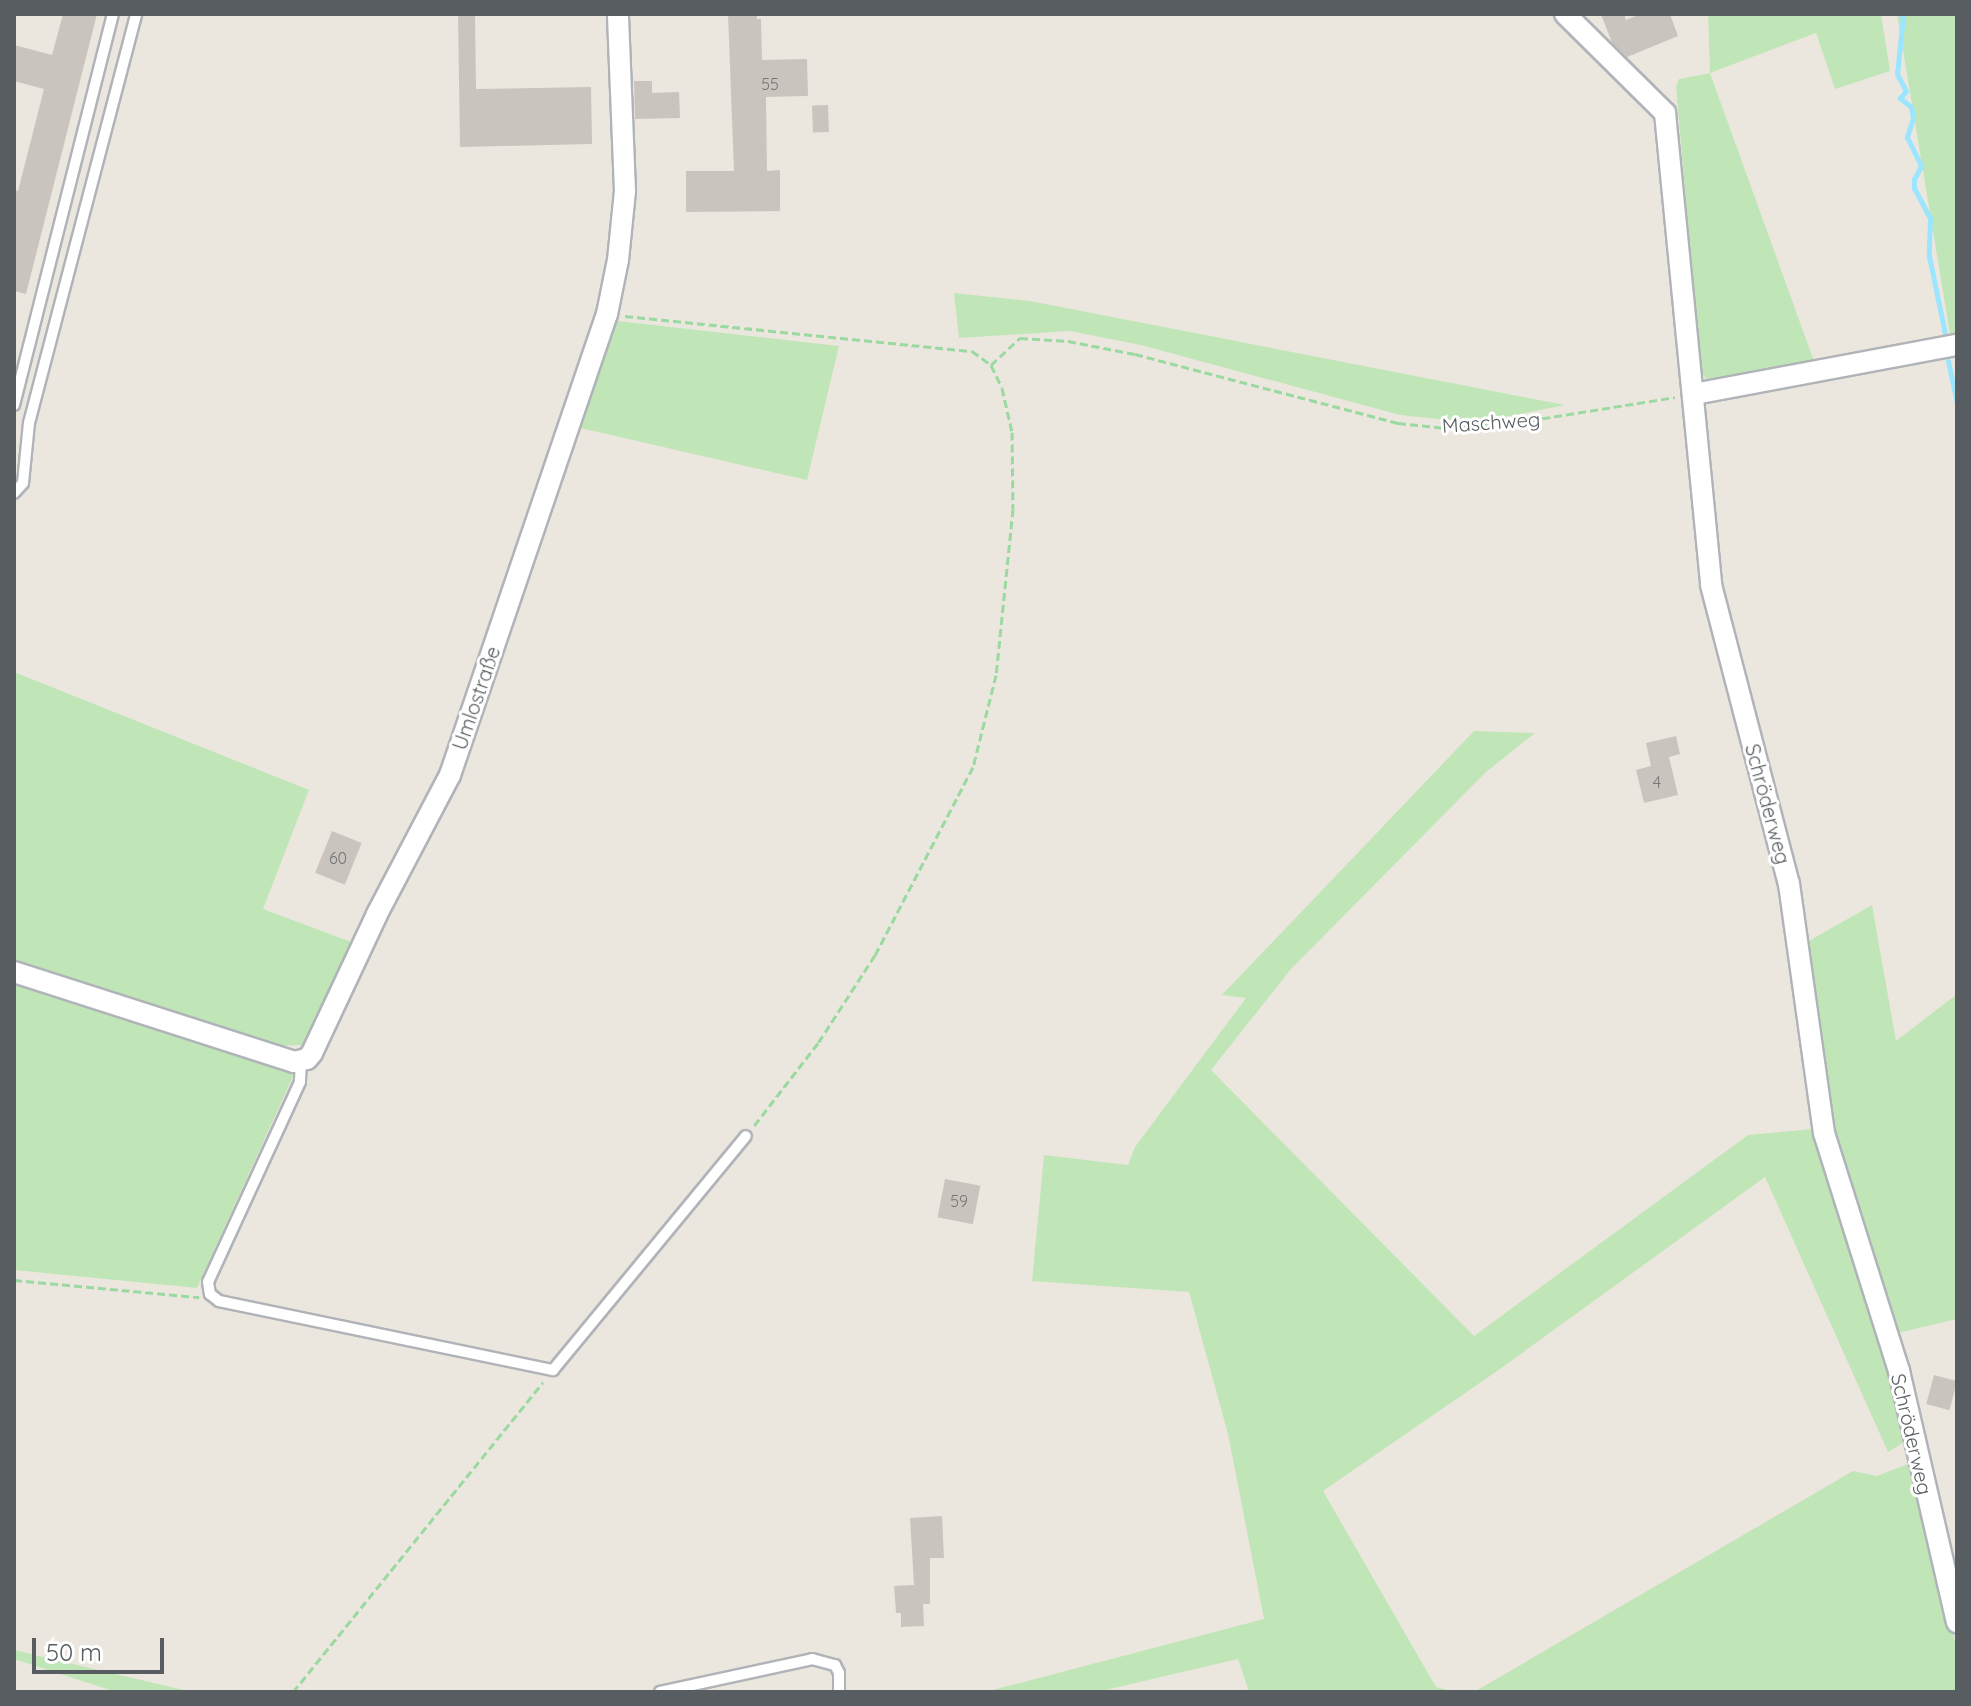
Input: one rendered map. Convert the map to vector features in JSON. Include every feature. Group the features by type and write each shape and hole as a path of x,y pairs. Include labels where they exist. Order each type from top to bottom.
{"street":[{"name":"Umlostraße","path":"301,1061 312,1053 377,914 450,775 607,314 618,260 625,191 618,14"},
{"name":"Schröderweg","path":"1565,14 1665,113 1711,585 1789,884 1824,1133 1899,1371 1957,1622"},
{"path":"1694,394 1957,345"},
{"path":"14,972 288,1060 301,1061"}],"lane":[{"path":"14,405 113,14"},
{"path":"14,493 23,483 29,423 136,14"},
{"path":"301,1061 300,1082 208,1282 210,1294 219,1301 553,1370 746,1136"},
{"path":"660,1692 812,1659 835,1665 839,1673 839,1692"}],"path":[{"path":"607,314 972,351 991,365 1002,388 1012,432 1013,509 996,675 973,767 852,994 746,1136"},
{"name":"Maschweg","path":"991,365 1020,338 1068,341 1135,354 1398,423 1446,428 1507,424 1694,394"},
{"path":"14,1280 192,1297 210,1294"},
{"path":"293,1692 553,1370"}],"green space":[{"path":"1708,14 1881,14 1890,71 1835,89 1816,33 1710,73"},
{"path":"1897,14 1957,14 1957,338 1951,340"},
{"path":"1710,73 1815,364 1710,382 1701,373 1676,87 1679,79"},
{"path":"954,293 1030,301 1565,405 1505,417 1447,420 1400,415 1141,345 1070,331 959,338"},
{"path":"617,321 839,346 807,480 576,427 608,327"},
{"path":"14,672 309,790 263,909 354,943 303,1045 274,1046 14,962"},
{"path":"1474,731 1535,733 1486,772 1291,969 1211,1070 1474,1336 1748,1135 1811,1129 1890,1380 1903,1443 1888,1452 1765,1177 1500,1369 1323,1491 1436,1687 1454,1692 1249,1692 1238,1659 1097,1692 985,1692 1264,1619 1228,1434 1189,1292 1032,1281 1044,1155 1128,1165 1135,1147 1246,998 1222,995"},
{"path":"1872,905 1896,1041 1957,994 1957,1319 1893,1334 1835,1135 1809,941"},
{"path":"14,980 290,1068 294,1074 197,1288 14,1270"},
{"path":"1908,1464 1957,1649 1957,1692 1474,1692 1853,1471 1877,1476"},
{"path":"14,1650 192,1692 116,1692 14,1659"}],"building":[{"path":"63,14 97,14 26,294 14,291 14,190 18,191 44,89 14,81 14,45 52,55"},
{"path":"458,14 475,14 476,89 591,87 592,144 460,147"},
{"path":"728,14 757,14 757,19 761,19 762,60 807,59 808,96 766,97 767,171 780,170 780,211 686,212 686,171 734,171"},
{"path":"1601,14 1624,14 1626,20 1641,14 1670,14 1678,36 1627,57 1612,43"},
{"path":"634,81 652,81 652,93 679,92 680,118 635,119"},
{"path":"828,105 829,132 813,133 812,106"},
{"path":"1676,736 1680,754 1669,757 1678,795 1644,803 1636,770 1651,766 1646,743"},
{"path":"332,831 362,843 345,885 315,873"},
{"path":"945,1179 980,1186 973,1224 938,1217"},
{"path":"1934,1375 1957,1381 1949,1410 1926,1404"},
{"path":"942,1516 944,1558 930,1558 930,1604 923,1604 924,1626 901,1627 901,1613 896,1613 894,1586 914,1585 910,1518"}],"waterway":[{"path":"1900,14 1903,16 1897,74 1906,91 1900,98 1911,107 1913,118 1907,137 1921,166 1914,179 1914,188 1930,218 1929,256 1945,334"},
{"path":"1948,361 1957,403"}]}
